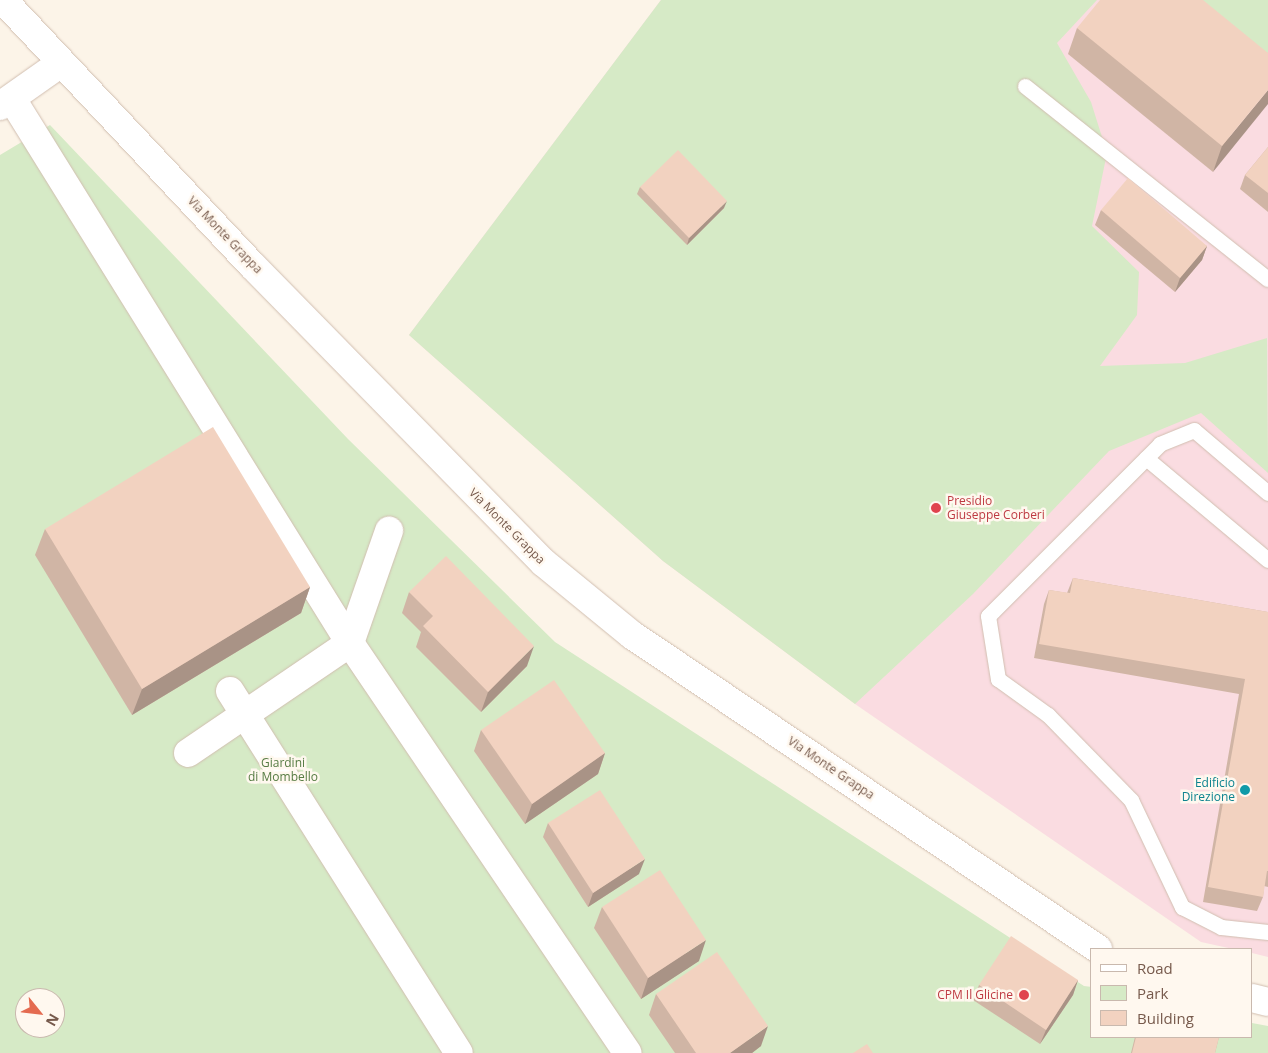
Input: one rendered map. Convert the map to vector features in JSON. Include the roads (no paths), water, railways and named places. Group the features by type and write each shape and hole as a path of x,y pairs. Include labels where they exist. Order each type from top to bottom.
{"street":[{"name":"Via Monte Grappa","path":"3,0 444,464 544,563 632,635 1097,948"},
{"path":"61,63 6,102 350,643 628,1053"},
{"path":"188,754 350,643 389,531"},
{"path":"230,691 459,1053"},
{"path":"1253,998 1268,1002"}],"lane":[{"path":"1025,86 1268,279"},
{"path":"1268,492 1194,430 1160,444 988,616 998,679 1048,715 1131,800 1182,907 1221,927 1268,932"},
{"path":"1146,458 1268,560"}],"place":[{"name":"Presidio Giuseppe Corberi","path":"936,508"},
{"name":"Edificio Direzione","path":"1245,790"},
{"name":"CPM Il Glicine","path":"1024,995"}],"park label":[{"name":"Giardini di Mombello","path":"283,770"}]}
